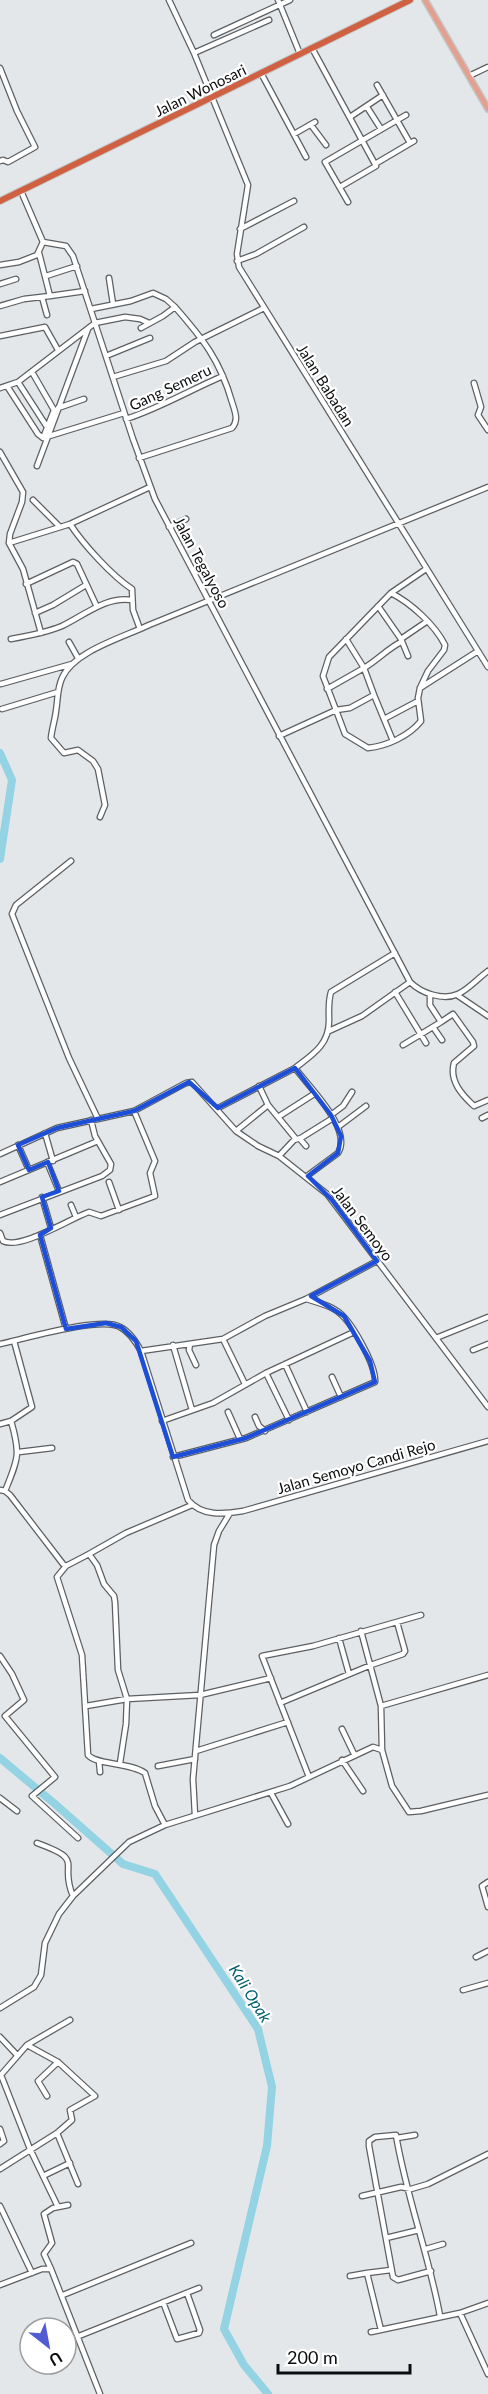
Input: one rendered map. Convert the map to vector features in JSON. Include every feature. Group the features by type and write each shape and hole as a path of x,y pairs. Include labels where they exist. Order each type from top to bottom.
{"highway":[{"name":"Jalan Wonosari","path":"0,201 410,0"}],"main road":[{"path":"425,0 488,109"}],"street":[{"path":"168,0 194,53 248,185 237,261 256,254 304,227"},
{"path":"214,35 279,2 290,0"},
{"path":"279,2 300,54"},
{"path":"250,18 254,29"},
{"path":"194,53 254,29 269,20"},
{"path":"312,48 375,164"},
{"path":"469,76 488,67"},
{"path":"0,68 15,107 35,147 8,162 2,160 0,153"},
{"path":"261,73 306,157"},
{"path":"340,188 412,142 377,85"},
{"path":"350,117 383,95"},
{"path":"367,107 381,129"},
{"path":"348,202 325,162 406,115"},
{"path":"294,134 313,123 326,146"},
{"path":"21,191 43,242 39,253 50,296"},
{"path":"240,229 294,201"},
{"name":"Jalan Tegalyoso","path":"43,242 66,246 69,249 77,266 150,487 410,982"},
{"path":"0,265 19,262 39,253"},
{"name":"Jalan Babadan","path":"237,261 244,278 488,666"},
{"path":"46,276 77,266"},
{"path":"109,278 113,304"},
{"path":"0,285 16,279"},
{"path":"0,306 24,299 85,291"},
{"path":"91,309 131,301 153,293 166,299 215,357 236,415 236,423 232,428 140,458"},
{"path":"42,297 46,315"},
{"path":"141,328 175,307"},
{"path":"113,377 166,361 202,339 264,308"},
{"path":"0,388 18,382 95,323 125,317 149,323"},
{"path":"0,336 45,327 57,350"},
{"path":"37,466 45,438 86,330"},
{"path":"106,356 150,338"},
{"path":"32,372 56,409"},
{"name":"Gang Semeru","path":"126,419 154,410 194,388 223,376"},
{"path":"18,382 47,427"},
{"path":"474,383 481,407 478,415 488,430"},
{"path":"7,386 38,434 45,438 124,413"},
{"path":"45,438 47,427 56,409 84,399"},
{"path":"0,452 23,492 9,543 23,569 41,633"},
{"path":"9,543 70,524 150,487"},
{"path":"100,817 104,802 96,765 78,750 64,753 51,738 62,677 78,658 140,629 488,487"},
{"path":"33,500 59,526"},
{"path":"169,526 186,519"},
{"path":"70,524 81,540 117,578 132,589 135,618 140,629"},
{"path":"26,584 72,562 77,564 98,607"},
{"path":"391,593 400,597 438,633 445,646 428,671 420,688 418,701 421,721 416,728 379,747 368,748 345,735 327,689 324,669 329,657 391,593 426,569"},
{"path":"35,613 86,585"},
{"path":"11,639 61,626 120,598 132,600"},
{"path":"378,606 401,640 408,656"},
{"path":"327,689 382,656 426,622"},
{"path":"346,639 364,668 393,741"},
{"path":"69,642 78,658"},
{"path":"420,688 478,651"},
{"path":"1,684 72,664"},
{"path":"2,709 58,692"},
{"path":"279,736 336,710 350,708 374,695"},
{"path":"384,719 418,701"},
{"path":"71,861 19,903 12,914 73,1066 98,1119"},
{"path":"218,1108 296,1067 320,1049 329,1031 328,1000 331,992 395,953"},
{"path":"457,995 488,971"},
{"path":"329,1031 362,1016 410,982 430,995 457,995 488,1016"},
{"path":"395,992 426,1043"},
{"path":"430,995 430,1005 441,1022"},
{"path":"404,1045 453,1014 474,1046 454,1063 454,1081 474,1106 488,1100"},
{"path":"433,1027 441,1040"},
{"path":"296,1067 332,1116 338,1127 341,1142 340,1150 307,1176"},
{"name":"Jalan Semoyo","path":"134,1111 192,1082 218,1108 236,1131 258,1146 279,1156 307,1176 332,1200 488,1407"},
{"path":"259,1086 268,1105 306,1146"},
{"path":"279,1156 298,1139 332,1116 343,1106 352,1092"},
{"path":"278,1117 314,1094"},
{"path":"236,1131 268,1105"},
{"path":"338,1127 366,1106"},
{"path":"0,1154 57,1128 134,1111 155,1161 150,1173 156,1193 152,1198 101,1216 89,1212 40,1235 12,1243 3,1241 0,1233"},
{"path":"482,1119 488,1115"},
{"path":"0,1215 42,1197 102,1176 110,1170 111,1164 98,1141 91,1120"},
{"path":"45,1133 50,1162 59,1191"},
{"path":"0,1182 98,1141"},
{"path":"18,1145 29,1170"},
{"path":"109,1182 119,1210"},
{"path":"42,1197 51,1228"},
{"path":"71,1205 76,1217"},
{"path":"40,1235 66,1329"},
{"path":"141,1351 172,1345 223,1340 265,1316 306,1299 377,1261"},
{"path":"173,1457 265,1431 375,1382 370,1360 339,1312 306,1299"},
{"path":"436,1338 488,1317"},
{"path":"0,1344 101,1323 121,1327 132,1337 141,1351 173,1457 192,1504"},
{"path":"162,1421 213,1403 266,1373 354,1332"},
{"path":"223,1340 245,1384"},
{"path":"0,1424 11,1421 32,1407 14,1341"},
{"path":"190,1344 189,1350 196,1365"},
{"path":"473,1350 488,1344"},
{"path":"172,1345 192,1410"},
{"path":"285,1364 308,1412"},
{"path":"266,1373 288,1420"},
{"path":"332,1377 341,1397"},
{"path":"482,1398 488,1394"},
{"path":"228,1412 240,1439"},
{"path":"255,1417 259,1426 265,1431"},
{"path":"11,1421 19,1452 3,1491 66,1566"},
{"name":"Jalan Semoyo Candi Rejo","path":"230,1513 392,1470 488,1441"},
{"path":"19,1452 52,1448"},
{"path":"165,1825 155,1806 147,1777 141,1770 120,1763 91,1759 88,1755 82,1655 57,1577 66,1566 126,1533 192,1504 221,1515 230,1513"},
{"path":"195,1815 193,1779 214,1541 230,1513"},
{"path":"89,1554 98,1565 104,1584 114,1596 115,1602 118,1670 127,1699 120,1763"},
{"path":"309,1777 262,1660 264,1654 313,1646 421,1615"},
{"path":"280,1703 404,1653 397,1622"},
{"path":"361,1631 363,1646 381,1706 382,1750 392,1786 401,1803 409,1812 421,1811 488,1795"},
{"path":"339,1638 349,1674"},
{"path":"0,1656 12,1674 24,1700 5,1716 55,1777 32,1796 78,1838"},
{"path":"381,1706 488,1675"},
{"path":"86,1706 127,1699 200,1695 271,1678"},
{"path":"196,1751 288,1722"},
{"path":"342,1728 354,1754"},
{"path":"0,2008 34,1987 39,1980 42,1956 51,1928 59,1914 73,1896 136,1837 195,1815 271,1793 373,1747 382,1750"},
{"path":"158,1766 195,1759"},
{"path":"342,1760 363,1791"},
{"path":"99,1761 100,1772"},
{"path":"271,1793 288,1824"},
{"path":"0,1798 17,1811"},
{"path":"37,1843 60,1851 66,1858 73,1896"},
{"path":"488,1882 482,1886 488,1907"},
{"path":"476,1957 488,1951"},
{"path":"463,1990 488,1983"},
{"path":"58,2207 30,2149 0,2076 27,2046 70,2020"},
{"path":"0,2037 17,2055"},
{"path":"0,2169 57,2133 72,2120 70,2110 96,2096 58,2062 27,2046"},
{"path":"46,2096 38,2081 58,2062"},
{"path":"0,2129 4,2141 0,2144"},
{"path":"57,2133 78,2184"},
{"path":"431,2271 398,2280 393,2277 369,2141 375,2137 395,2134 397,2138 419,2230 426,2249 431,2271 440,2316"},
{"path":"397,2138 415,2135"},
{"path":"362,2196 401,2187 411,2189 428,2184 488,2154"},
{"path":"43,2176 70,2163"},
{"path":"68,2205 44,2214 52,2243 44,2254 63,2295 100,2394"},
{"path":"0,2206 32,2273"},
{"path":"386,2238 419,2230"},
{"path":"63,2295 191,2243"},
{"path":"426,2249 443,2244"},
{"path":"0,2285 48,2267 51,2268"},
{"path":"350,2276 391,2270"},
{"path":"367,2273 381,2330"},
{"path":"79,2336 199,2288"},
{"path":"163,2302 177,2339 199,2333 200,2330 187,2293"},
{"path":"371,2332 460,2313 488,2303"},
{"path":"460,2313 488,2374"}],"highlighted area":[{"path":"295,1068 331,1115 341,1136 338,1153 308,1176 332,1200 377,1261 311,1296 344,1316 370,1361 375,1382 246,1438 173,1457 136,1341 121,1327 106,1323 66,1329 40,1235 51,1228 42,1197 59,1191 48,1162 29,1170 18,1145 57,1128 134,1111 189,1082 218,1108"}],"waterway":[{"name":"Kali Opak","path":"0,753 12,780 0,859"},
{"name":"Kali Opak","path":"0,1758 123,1864 155,1874 258,2029 272,2087 267,2146 224,2329 244,2365 268,2394"}]}
